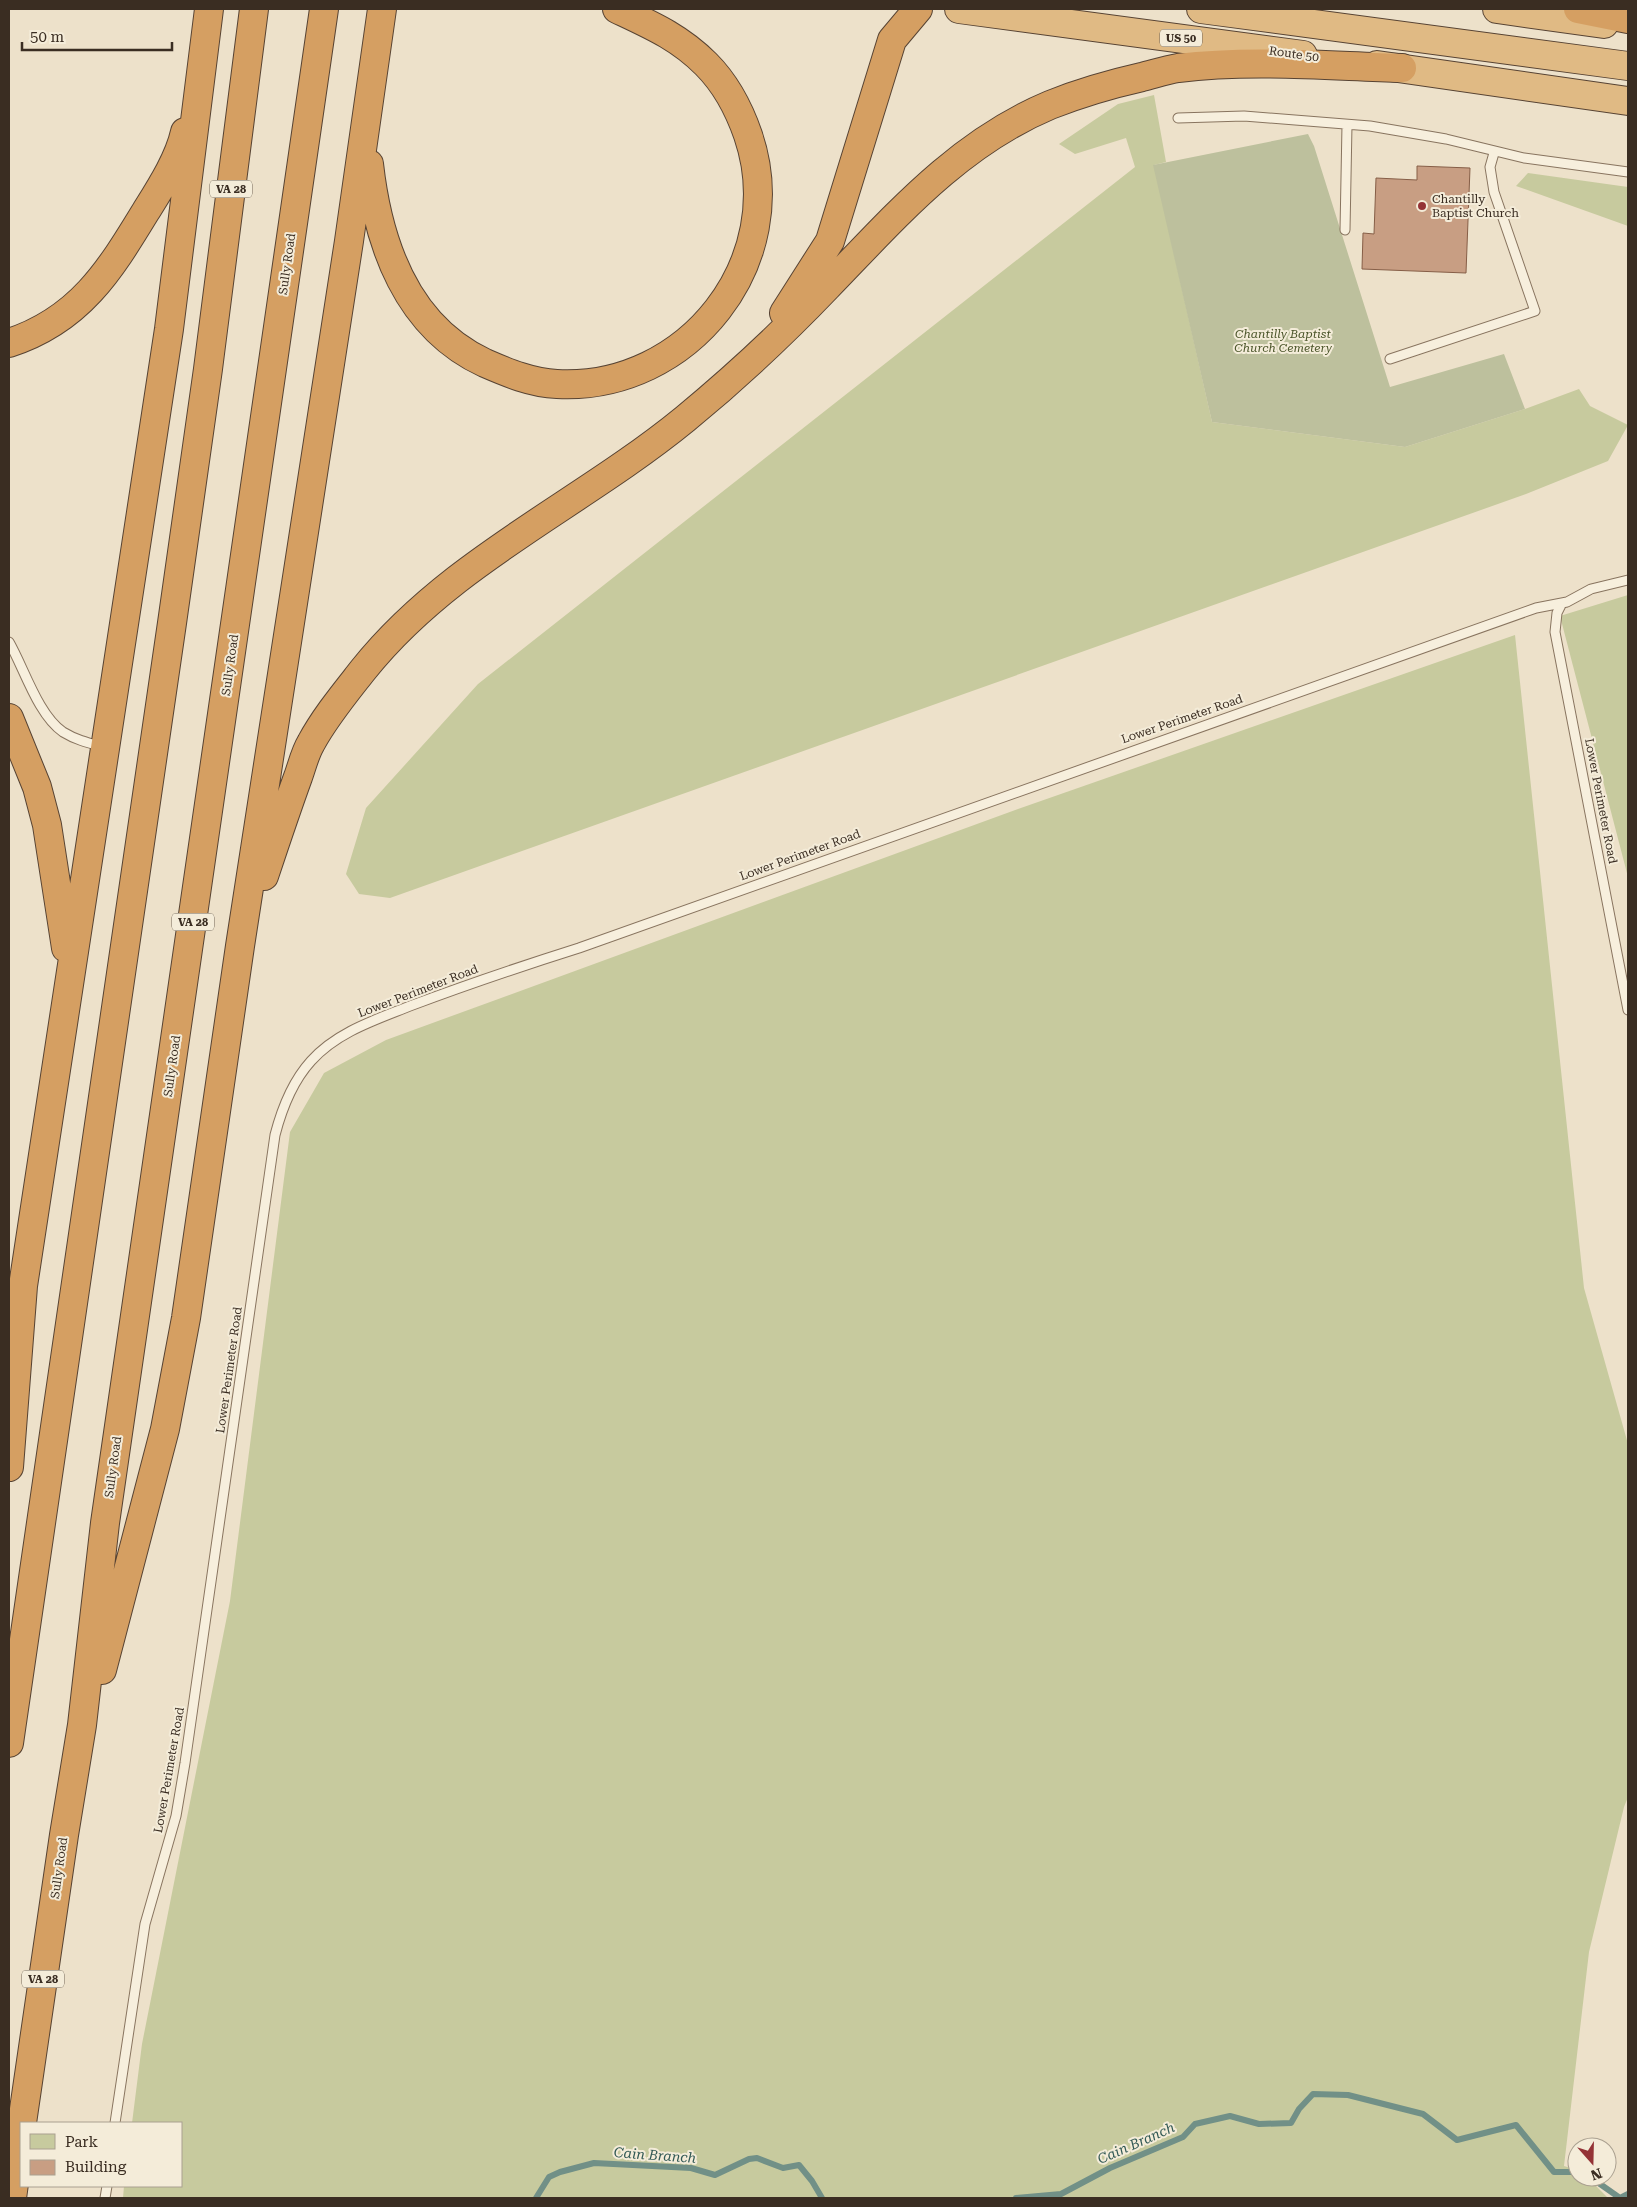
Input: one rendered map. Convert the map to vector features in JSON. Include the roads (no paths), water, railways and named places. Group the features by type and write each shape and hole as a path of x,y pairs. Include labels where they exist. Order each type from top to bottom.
{"highway":[{"path":"9,1467 22,1286 167,338 209,9"},
{"name":"VA 28","path":"9,1743 208,369 254,9"},
{"name":"Sully Road","path":"22,2122 82,1725 105,1523 324,9"},
{"path":"365,130 373,200 389,253 400,280 415,306 435,328 457,346 479,360 528,380 554,384 580,384 605,380 649,366 669,355 699,332 719,310 731,291 741,271 754,232 758,190 757,170 753,150 734,100 708,66 666,31 617,9"},
{"path":"734,378 794,300 830,241 892,40 918,9"},
{"name":"Route 50","path":"959,9 1402,68 1628,101"},
{"path":"1201,9 1628,66"},
{"path":"1497,9 1628,28"},
{"path":"1578,9 1628,19"},
{"path":"64,1835 98,1685 167,1420 186,1318 240,946 365,130 381,13"},
{"path":"9,343 32,334 68,312 98,284 113,265 156,194 183,142 206,43"},
{"path":"240,946 310,744 364,668 429,601 466,572 682,422 734,378 796,319 916,195 961,156 985,138 1016,120 1051,104 1100,86 1177,68 1258,64 1402,68"},
{"path":"9,718 37,787 47,825 70,976"},
{"path":"12,2198 20,2139"}],"lane":[{"path":"1178,118 1244,116 1370,126 1427,135 1494,153 1628,172"},
{"path":"1345,230 1348,125"},
{"path":"1390,359 1535,311 1494,192 1490,167 1494,153"},
{"name":"Lower Perimeter Road","path":"1628,580 1591,589 1562,603 1556,613 1555,632 1628,1010"},
{"name":"Lower Perimeter Road","path":"115,2122 146,1924 176,1816 185,1763 275,1136 282,1110 293,1086 312,1060 325,1048 356,1028 441,994 588,944 1526,611 1567,602"},
{"path":"9,642 52,721 62,731 105,747"}],"waterway":[{"name":"Cain Branch","path":"1016,2198 1061,2194 1110,2168 1183,2137 1195,2124 1230,2116 1259,2124 1291,2123 1299,2109 1313,2094 1348,2095 1423,2114 1457,2140 1516,2125 1554,2172 1567,2172"},
{"name":"Cain Branch","path":"536,2198 549,2177 560,2172 594,2163 691,2168 715,2175 749,2159 757,2158 783,2168 799,2165 812,2181 822,2198"},
{"name":"Cain Branch","path":"1604,2187 1620,2198"},
{"name":"Cain Branch","path":"1620,2198 1628,2194"}],"place":[{"name":"Chantilly Baptist Church","path":"1422,206"}],"park label":[{"name":"Chantilly Baptist Church Cemetery","path":"1283,341"}]}
